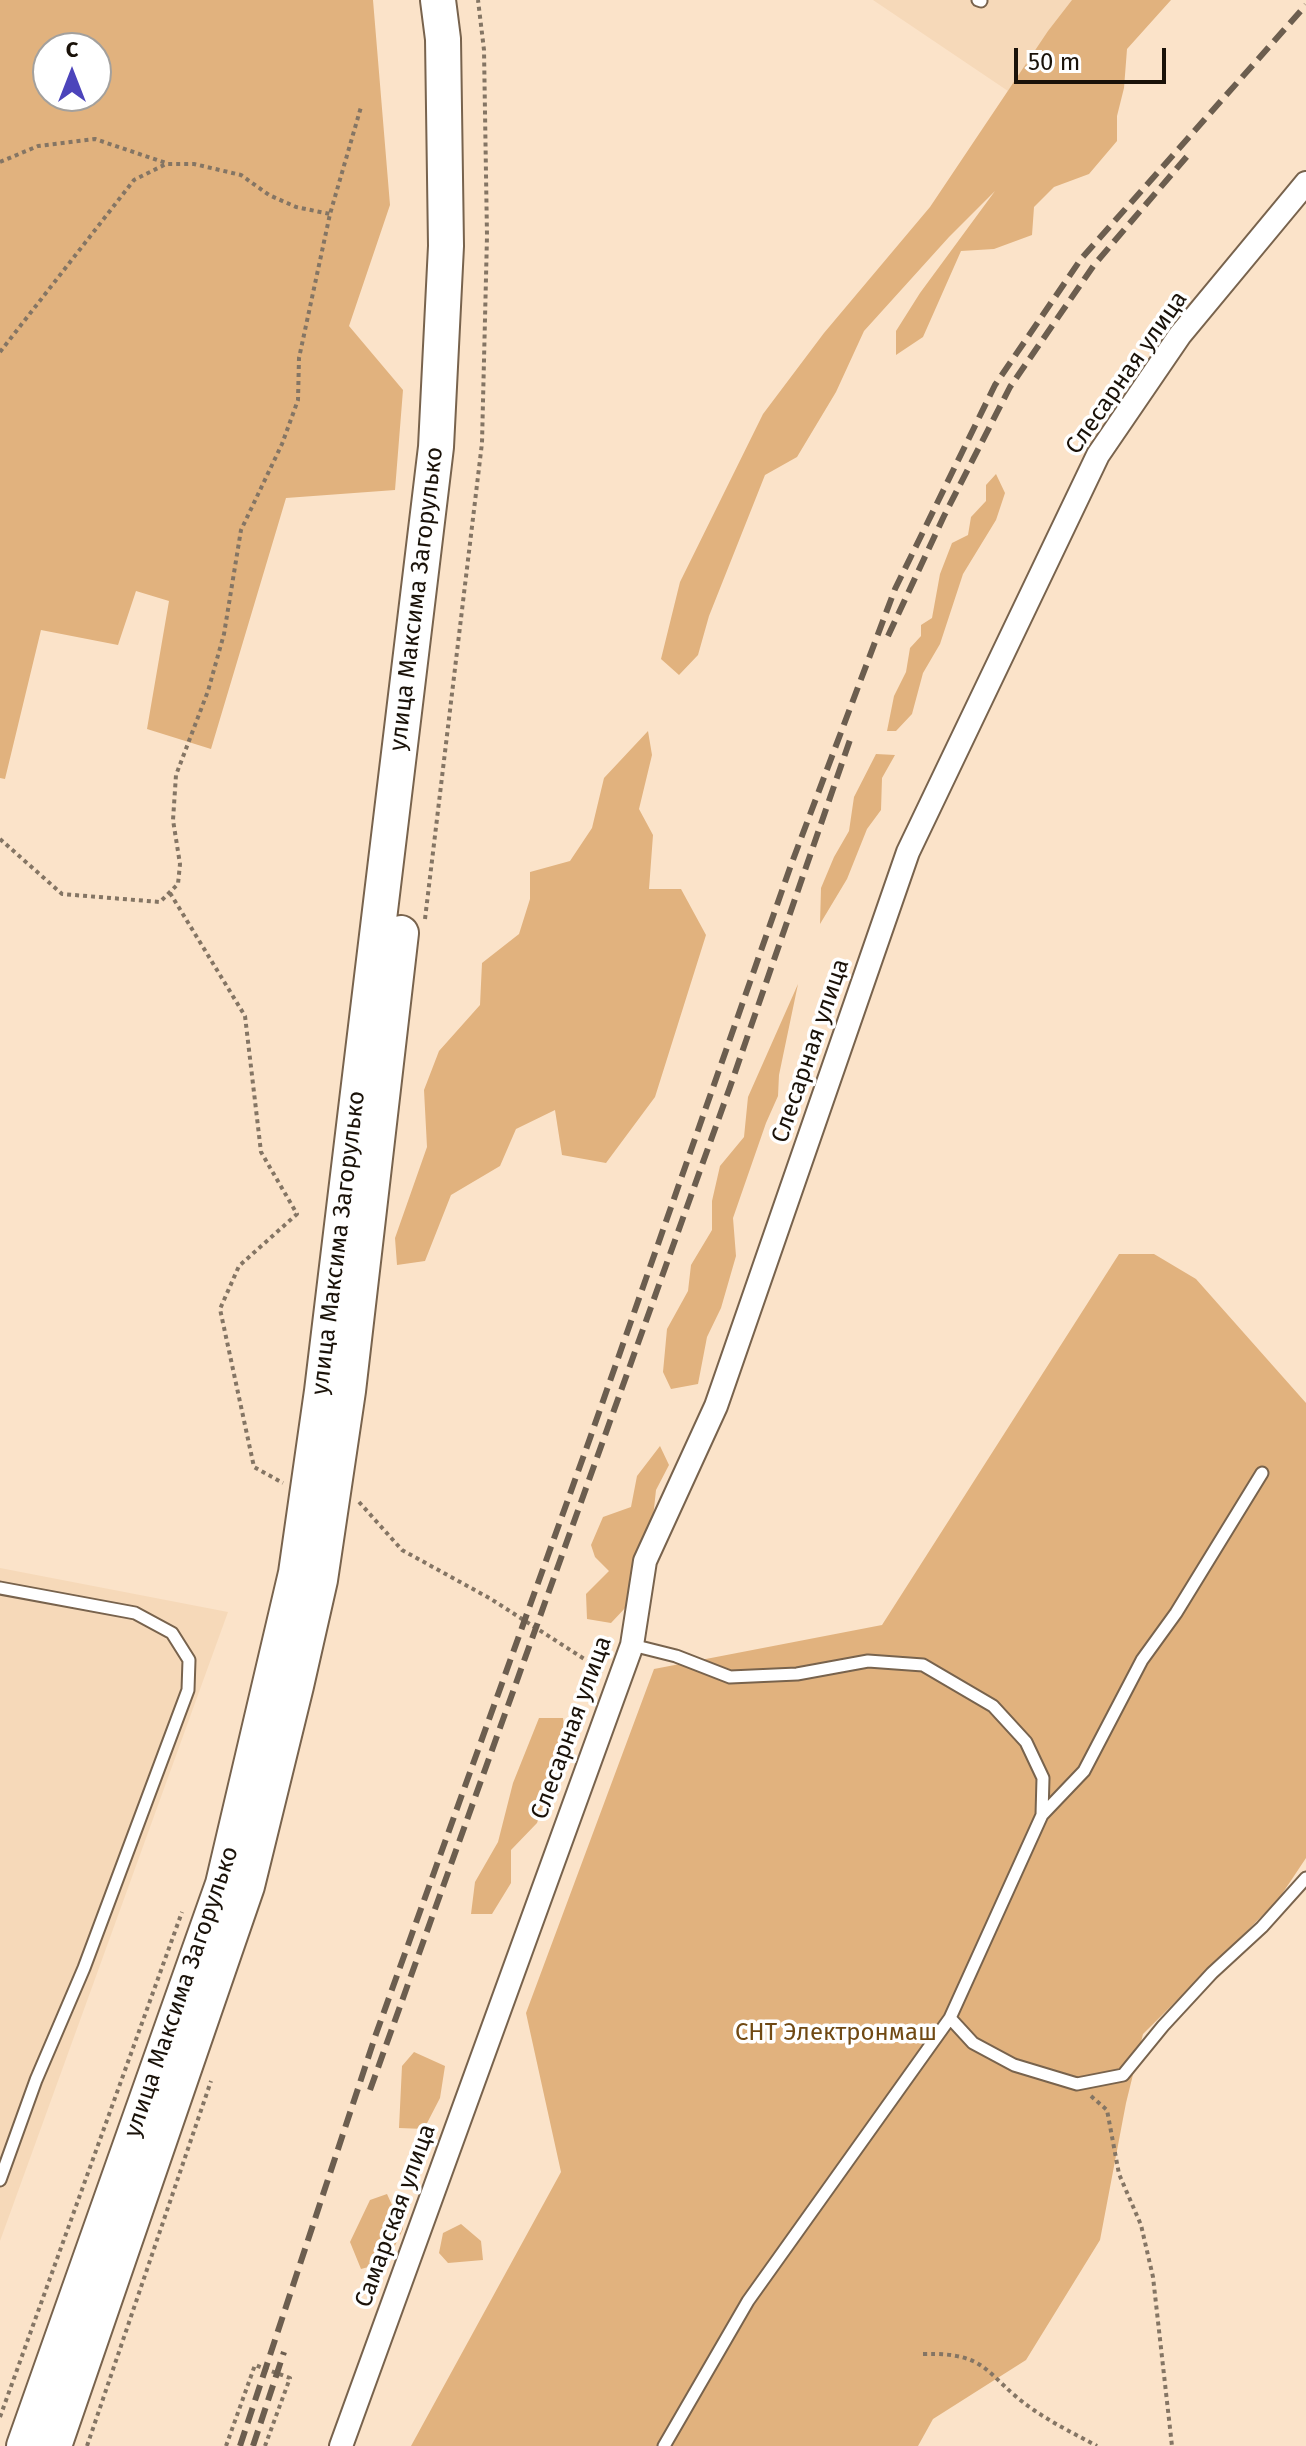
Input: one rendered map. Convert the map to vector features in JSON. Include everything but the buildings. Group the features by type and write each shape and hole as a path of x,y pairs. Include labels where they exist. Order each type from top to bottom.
{"main road":[{"name":"улица Максима Загорулько","path":"24,2446 223,1884 296,1573 324,1375 436,447 446,246 443,39 438,0"},
{"name":"улица Максима Загорулько","path":"54,2446 247,1886 320,1580 348,1391 457,451 464,214 463,49 457,0"}],"street":[{"name":"Слесарная улица","path":"500,2003 632,1645 645,1561 716,1406 908,852 1098,455 1180,335 1306,183"},
{"name":"Самарская улица","path":"341,2446 500,2003"}],"lane":[{"path":"664,2446 748,2301 950,2018 1042,1815 1084,1771 1142,1660 1176,1613 1262,1473"},
{"path":"0,1588 135,1613 172,1633 189,1660 188,1690 90,1954 36,2080 0,2180"},
{"path":"632,1645 676,1656 730,1677 797,1674 868,1661 923,1665 993,1706 1026,1742 1043,1778 1042,1815"},
{"path":"950,2018 973,2043 1014,2065 1077,2084 1123,2075 1202,1983 1262,1927 1306,1878"}],"path":[{"path":"0,839 62,894 160,902 178,884 180,864 173,820 176,775 208,691 224,634 241,530 282,444 298,400 299,358 330,214 361,107"},
{"path":"0,162 38,146 95,139 166,164 194,164 241,175 269,195 296,207 330,214"},
{"path":"0,352 134,180 166,164"},
{"path":"169,893 245,1016 261,1152 297,1214 239,1266 220,1309 254,1467 289,1486"},
{"path":"355,1498 402,1550 491,1599 618,1681"},
{"path":"0,2417 183,1911"},
{"path":"1077,2084 1107,2110 1119,2174 1141,2225 1153,2277 1172,2446"},
{"path":"923,2354 952,2353 973,2360 996,2375 1030,2407 1097,2446"},
{"path":"226,2446 255,2365 290,2378 265,2446"}],"shaded area":[{"path":"873,0 1075,0 1008,91"},
{"path":"0,1568 228,1612 0,2241"}],"green space":[{"path":"0,0 373,0 390,205 349,326 403,390 395,490 286,498 211,749 147,729 169,601 136,591 118,645 41,630 5,779 0,778"},
{"path":"1072,0 1171,0 1127,49 1124,88 1117,116 1117,141 1089,174 1054,187 1034,207 1032,235 994,249 961,251 923,337 896,355 896,331 995,191 864,331 836,392 797,457 765,475 709,616 698,655 679,675 661,659 680,582 763,414 824,333 930,207"},
{"path":"996,474 1005,493 996,520 963,574 940,644 923,673 912,714 896,731 887,731 894,696 906,672 910,648 921,636 921,625 932,618 940,574 952,543 968,535 971,517 986,501 986,485"},
{"path":"648,731 652,755 639,809 653,835 649,889 681,889 706,935 655,1097 606,1163 562,1155 555,1110 516,1129 500,1166 451,1195 425,1261 397,1265 395,1238 427,1147 424,1090 439,1051 480,1005 482,963 519,934 530,899 530,872 570,861 592,828 604,778"},
{"path":"876,754 895,755 882,778 881,810 867,829 847,879 820,924 821,888 849,831 854,797"},
{"path":"798,984 779,1075 778,1096 733,1218 736,1256 721,1308 707,1337 698,1384 671,1389 663,1372 667,1329 688,1291 691,1265 712,1230 712,1201 720,1166 744,1137 748,1097"},
{"name":"СНТ Электронмаш","path":"1119,1254 1154,1254 1196,1279 1306,1403 1306,1858 1278,1900 1143,2034 1126,2103 1100,2240 1026,2360 933,2419 918,2446 411,2446 561,2172 526,2013 654,1669 882,1625"},
{"path":"660,1446 669,1465 656,1490 653,1518 627,1606 611,1623 587,1619 586,1594 609,1571 595,1557 591,1545 603,1517 631,1507 637,1476"},
{"path":"539,1718 563,1718 566,1739 537,1823 511,1850 511,1883 492,1914 471,1914 475,1882 498,1842 513,1783"},
{"path":"414,2052 445,2066 440,2098 424,2129 399,2128 402,2066"},
{"path":"387,2194 403,2229 387,2262 361,2269 350,2242 370,2200"},
{"path":"461,2224 481,2241 483,2260 448,2263 439,2253 443,2233"}],"railway":[{"path":"240,2446 376,2034 791,865 895,589 995,385 1081,259 1306,5"},
{"path":"888,636 944,516 1010,387 1094,265 1189,154"},
{"path":"370,2090 730,1087 851,737"},
{"path":"253,2446 284,2352"}]}
